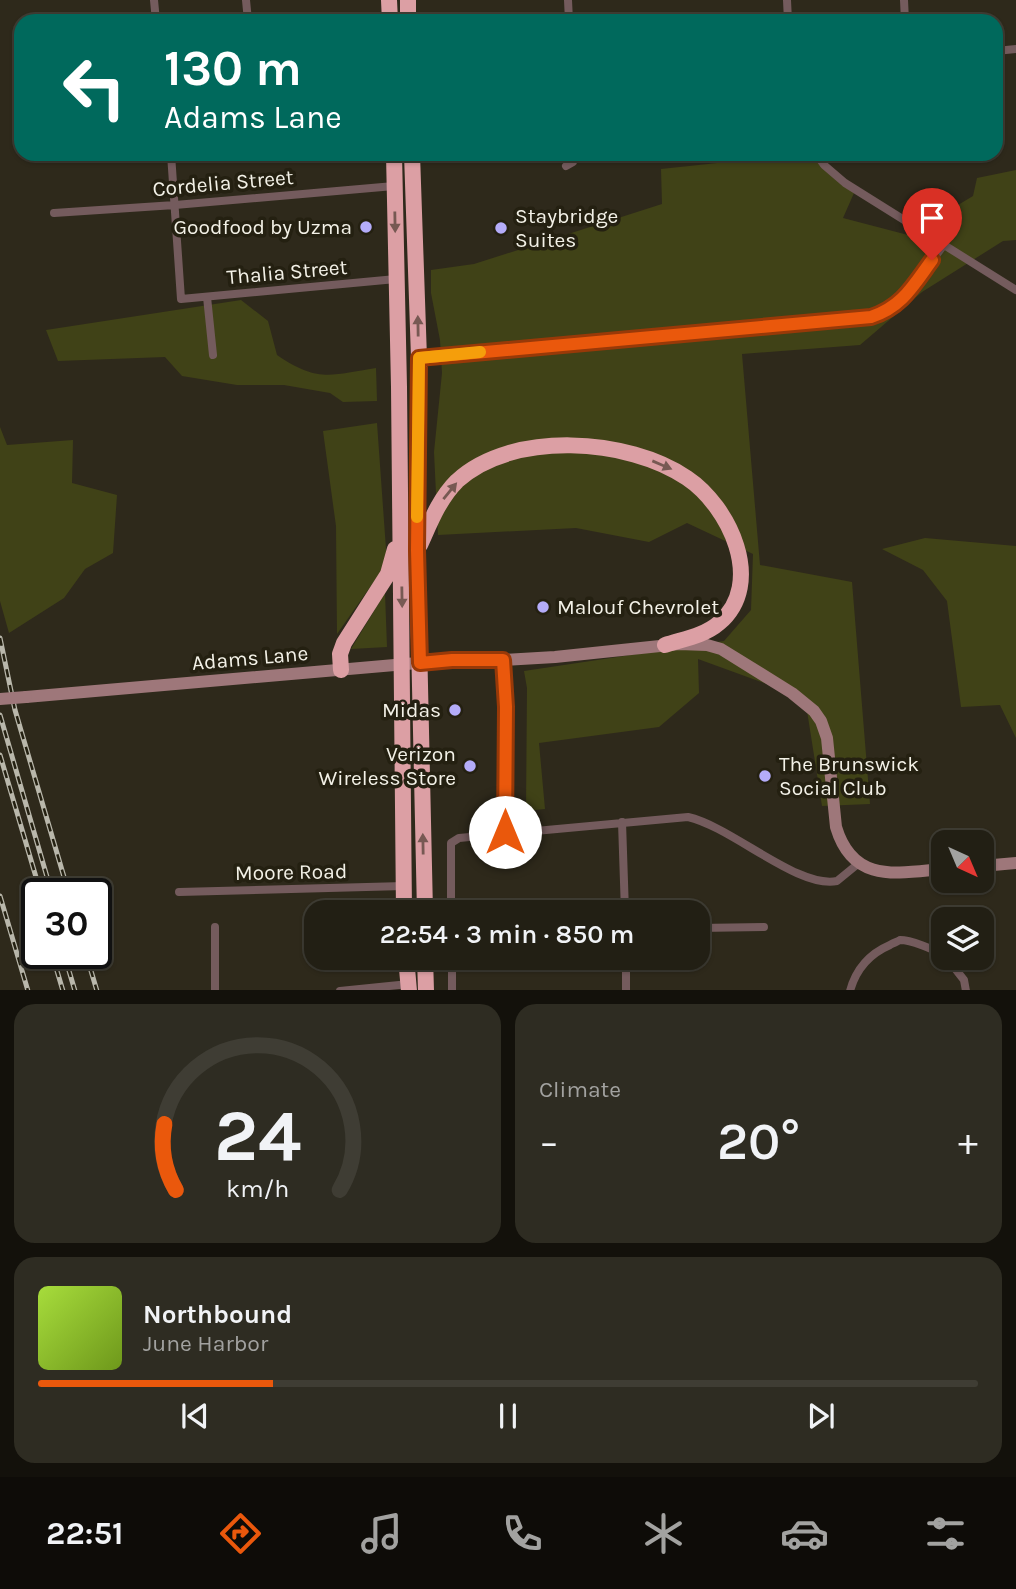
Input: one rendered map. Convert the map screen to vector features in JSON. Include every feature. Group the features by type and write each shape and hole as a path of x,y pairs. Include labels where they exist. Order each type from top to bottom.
{"highway":[{"path":"394,161 403,665 404,900"},
{"path":"412,161 419,358 417,550 425,900"},
{"path":"417,550 438,506 453,486 471,471 498,458 529,449 569,446 624,452 656,462 687,477 713,501 733,535 740,572 736,597 729,612 719,623 704,633 665,645"},
{"path":"341,670 340,654 344,643 390,569 401,523"},
{"path":"425,970 426,990"}],"street":[{"path":"171,161 174,205"},
{"path":"566,166 573,161"},
{"path":"821,161 845,183 1016,290"},
{"name":"Cordelia Street","path":"54,213 394,186"},
{"name":"Thalia Street","path":"174,205 181,299 396,279"},
{"path":"419,358 871,317 888,311 909,292 943,246"},
{"path":"207,297 213,355"},
{"name":"Adams Lane","path":"0,699 452,660 503,660 665,645 691,644 721,649 802,699 821,721 827,738 838,833 847,850 859,863"},
{"path":"503,660 506,707 505,832"},
{"path":"451,900 451,843 459,838 688,817 730,833 820,882 837,881 859,863 890,874 931,870"},
{"path":"622,822 625,900"},
{"path":"994,865 1016,863"},
{"name":"Moore Road","path":"179,892 404,887"},
{"path":"215,927 215,990"},
{"path":"710,928 764,927"},
{"path":"850,990 854,977 865,960 883,948 900,940 931,948"},
{"path":"452,970 452,990"},
{"path":"626,970 626,990"},
{"path":"956,970 964,980 966,990"},
{"path":"340,990 409,987"}],"green space":[{"path":"735,161 820,161 854,193 843,218 908,235 973,196 977,178 1016,170 1016,240 1003,241 922,292 860,345 742,354 760,565 852,582 870,804 822,806 805,698 698,659 699,693 659,727 539,743 545,809 526,811 527,688 524,671 724,641 751,610 753,554 687,523 649,542 576,528 438,535 434,452 442,373 440,340 431,293 431,270 474,264 662,204 661,169"},
{"path":"241,300 268,321 277,355 291,364 325,375 376,368 377,401 343,402 330,393 284,385 237,385 182,376 165,357 58,361 46,330"},
{"path":"377,423 387,563 337,634 336,526 323,431"},
{"path":"0,427 7,445 73,440 72,483 117,495 113,553 85,569 64,598 9,633 0,601"},
{"path":"925,538 1016,546 1016,738 1000,705 961,707 947,601 923,570 882,549"},
{"path":"385,593 387,647 351,649"}],"railway":[{"path":"0,638 15,710 64,878"},
{"path":"0,715 47,878"},
{"path":"0,755 36,878"},
{"path":"0,896 28,990"},
{"path":"56,969 63,990"},
{"path":"68,969 75,990"},
{"path":"90,969 97,990"}],"slow traffic":[{"path":"417,517 419,358 480,352"}],"place":[{"name":"Goodfood by Uzma","path":"366,227"},
{"name":"Staybridge Suites","path":"501,228"},
{"name":"Malouf Chevrolet","path":"543,607"},
{"name":"Midas","path":"455,710"},
{"name":"Verizon Wireless Store","path":"470,766"},
{"name":"The Brunswick Social Club","path":"765,776"}],"route":[{"path":"505,832 506,707 503,660 420,663 417,550 419,358 871,317 888,311 909,292 932,260"}]}
